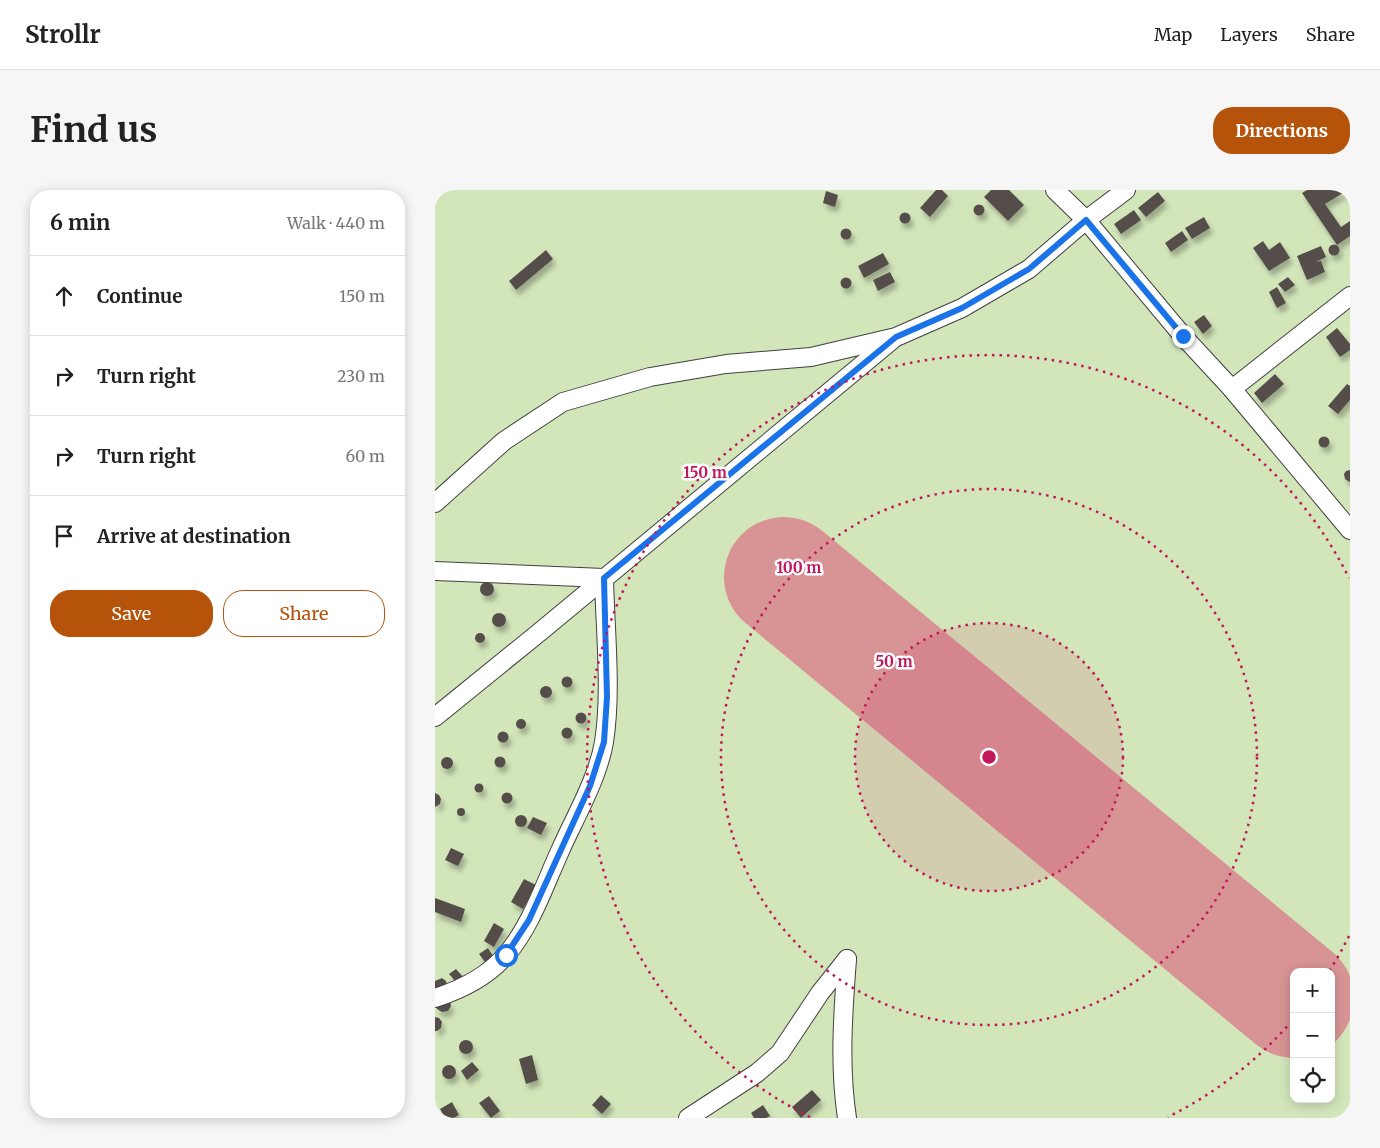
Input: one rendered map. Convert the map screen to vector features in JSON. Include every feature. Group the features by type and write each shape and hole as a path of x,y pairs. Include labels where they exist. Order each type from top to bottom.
{"street":[{"path":"1055,190 1086,220 1183,336 1232,389 1350,530"},
{"path":"435,503 504,442 563,402 650,377 726,364 811,358 896,337 962,308 1029,269 1086,220 1125,190"},
{"path":"1232,389 1350,296"},
{"path":"435,717 896,337"},
{"path":"435,571 604,578"},
{"path":"435,998 455,992 493,968 506,955 529,920 590,786 604,742 607,697 604,578"},
{"path":"688,1118 757,1073 780,1053 820,993 847,959 843,1051 847,1118"}],"green space":[{"path":"435,190 1350,190 1350,1118 435,1118"}],"building":[{"path":"936,190 942,190 948,196 930,217 920,208"},
{"path":"991,190 1009,190 1024,205 1008,221 984,197"},
{"path":"1307,190 1348,190 1325,204 1341,227 1350,221 1350,236 1337,245 1302,193"},
{"path":"826,191 838,195 835,207 823,203"},
{"path":"1158,192 1165,201 1146,217 1138,208"},
{"path":"979,204 985,210 979,216 973,210"},
{"path":"1134,210 1141,220 1121,234 1114,224"},
{"path":"905,212 911,218 905,224 899,218"},
{"path":"1204,217 1210,228 1192,239 1185,228"},
{"path":"846,228 852,234 846,240 840,234"},
{"path":"1182,231 1188,240 1171,252 1165,243"},
{"path":"1263,241 1269,250 1280,242 1290,258 1269,271 1253,248"},
{"path":"1334,244 1340,250 1334,256 1328,250"},
{"path":"1321,246 1326,257 1316,262 1321,261 1325,272 1307,280 1297,256"},
{"path":"546,250 553,259 516,290 509,281"},
{"path":"883,253 889,264 864,278 858,266"},
{"path":"890,272 895,282 878,291 873,280"},
{"path":"846,277 852,283 846,289 840,283"},
{"path":"1288,277 1295,285 1285,292 1278,284"},
{"path":"1277,287 1286,303 1277,308 1269,292"},
{"path":"1204,315 1212,326 1203,334 1194,322"},
{"path":"1337,328 1350,344 1350,350 1340,357 1326,337"},
{"path":"1275,374 1284,384 1262,403 1254,393"},
{"path":"1347,384 1350,386 1350,400 1338,414 1328,406"},
{"path":"1324,436 1330,442 1324,448 1318,442"},
{"path":"1350,470 1350,482 1345,479 1344,474"},
{"path":"484,582 490,582 494,589 490,596 484,596 480,592 480,586"},
{"path":"499,613 504,615 506,620 504,625 499,627 494,625 492,620 494,615"},
{"path":"480,633 485,638 480,643 475,638"},
{"path":"567,676 573,682 567,688 561,682"},
{"path":"546,686 552,692 546,698 540,692"},
{"path":"581,712 587,718 581,724 575,718"},
{"path":"521,719 526,724 521,729 516,724"},
{"path":"567,727 573,733 567,739 561,733"},
{"path":"501,732 505,732 508,737 507,741 501,742 498,739 498,735"},
{"path":"500,756 506,762 500,768 494,762"},
{"path":"447,757 453,763 447,769 441,763"},
{"path":"479,783 484,788 479,793 474,788"},
{"path":"435,793 441,799 440,804 435,807"},
{"path":"505,793 509,793 512,798 511,802 505,803 502,800 502,796"},
{"path":"461,808 465,812 461,816 457,812"},
{"path":"521,815 527,821 521,827 515,821"},
{"path":"533,817 547,823 541,835 527,828"},
{"path":"451,848 464,854 458,866 445,860"},
{"path":"524,879 536,885 523,909 511,902"},
{"path":"435,898 465,909 461,922 435,912"},
{"path":"494,923 504,929 494,947 484,941"},
{"path":"488,948 493,956 485,962 479,954"},
{"path":"456,969 464,978 457,983 449,974"},
{"path":"442,978 446,981 447,987 435,990 435,981"},
{"path":"450,1001 451,1006 448,1011 442,1012 437,1009 436,1006"},
{"path":"435,1017 439,1018 442,1022 441,1028 437,1031 435,1031"},
{"path":"463,1040 469,1040 473,1047 469,1054 463,1054 459,1050 459,1044"},
{"path":"532,1055 538,1080 526,1084 519,1059"},
{"path":"472,1062 479,1070 467,1080 461,1071"},
{"path":"446,1065 452,1065 456,1072 452,1079 446,1079 442,1075 442,1069"},
{"path":"812,1090 821,1100 801,1118 792,1107"},
{"path":"601,1095 611,1104 602,1114 592,1105"},
{"path":"489,1096 500,1111 491,1118 479,1103"},
{"path":"452,1102 459,1115 453,1118 445,1118 440,1109"},
{"path":"763,1105 770,1116 754,1118 751,1113"}],"runway":[{"path":"784,577 1290,995"}],"route":[{"path":"506,955 529,920 590,786 604,742 607,697 604,578 896,337 962,308 1029,269 1086,220 1183,336"}]}
